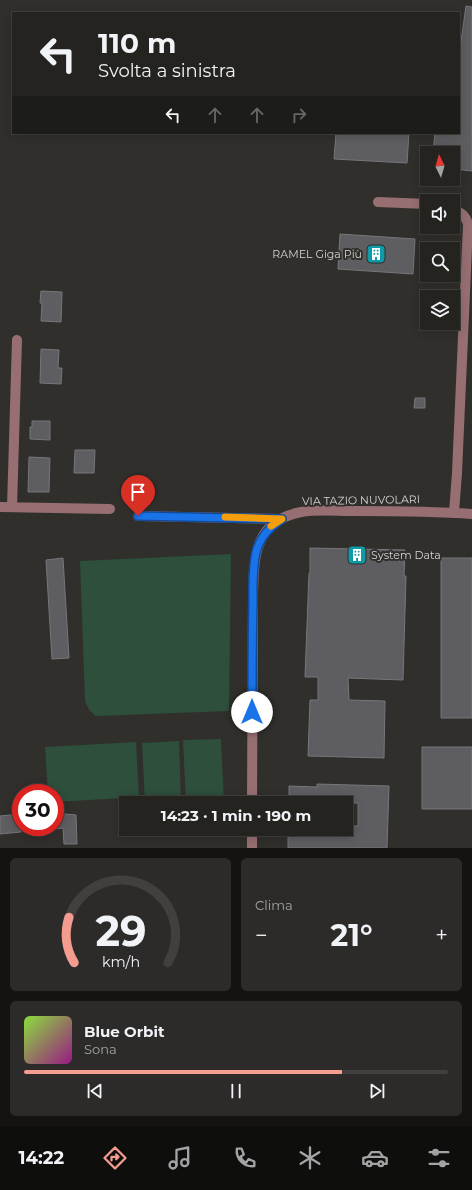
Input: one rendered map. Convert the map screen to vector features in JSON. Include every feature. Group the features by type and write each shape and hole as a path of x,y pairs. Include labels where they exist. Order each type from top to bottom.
{"street":[{"path":"378,202 420,204"},
{"path":"454,512 468,224 467,218 460,212"},
{"path":"12,507 17,340"},
{"path":"0,507 110,510"},
{"name":"VIA TAZIO NUVOLARI","path":"252,796 254,562 257,549 264,534 271,526 282,519 301,512 385,511 454,512 472,514"},
{"path":"138,516 282,519"},
{"path":"252,836 252,848"}],"green space":[{"path":"231,554 229,711 96,716 89,710 85,701 80,561"},
{"path":"221,739 224,796 186,796 183,740"},
{"path":"179,741 181,796 145,796 142,743"},
{"path":"136,742 139,796 119,796 119,798 64,801 64,784 47,784 45,747"}],"building":[{"path":"466,6 472,7 472,171 460,170 460,146 434,146 435,134 460,134 460,48"},
{"path":"336,134 409,134 407,163 334,159"},
{"name":"RAMEL Giga Più","path":"340,234 415,239 413,274 338,269"},
{"path":"41,291 62,292 61,322 41,321"},
{"path":"41,349 59,350 58,368 62,368 61,384 40,383"},
{"path":"415,398 425,398 425,408 414,408"},
{"path":"32,421 50,421 50,440 30,439 30,427 32,427"},
{"path":"75,450 95,450 94,473 74,473"},
{"path":"29,457 50,458 49,492 28,492"},
{"path":"310,548 405,550 404,576 406,576 403,680 348,678 349,700 385,701 384,758 308,756 310,700 318,700 318,677 305,677"},
{"path":"63,558 69,658 52,659 46,560"},
{"path":"441,558 472,558 472,718 441,718"},
{"path":"422,747 472,747 472,809 422,809"},
{"path":"317,784 389,786 387,848 288,848 288,836 353,836 353,826 358,826 358,803 353,803 353,796 289,796 289,786 317,787"},
{"path":"64,814 76,815 77,844 64,844"},
{"path":"12,815 12,833 0,834 0,816"}],"slow traffic":[{"path":"225,517 282,519 271,526"}],"place":[{"name":"RAMEL Giga Più","path":"376,254"},
{"name":"System Data","path":"357,555"}],"route":[{"path":"138,516 282,519 271,526 264,534 257,549 254,562 252,712"}]}
